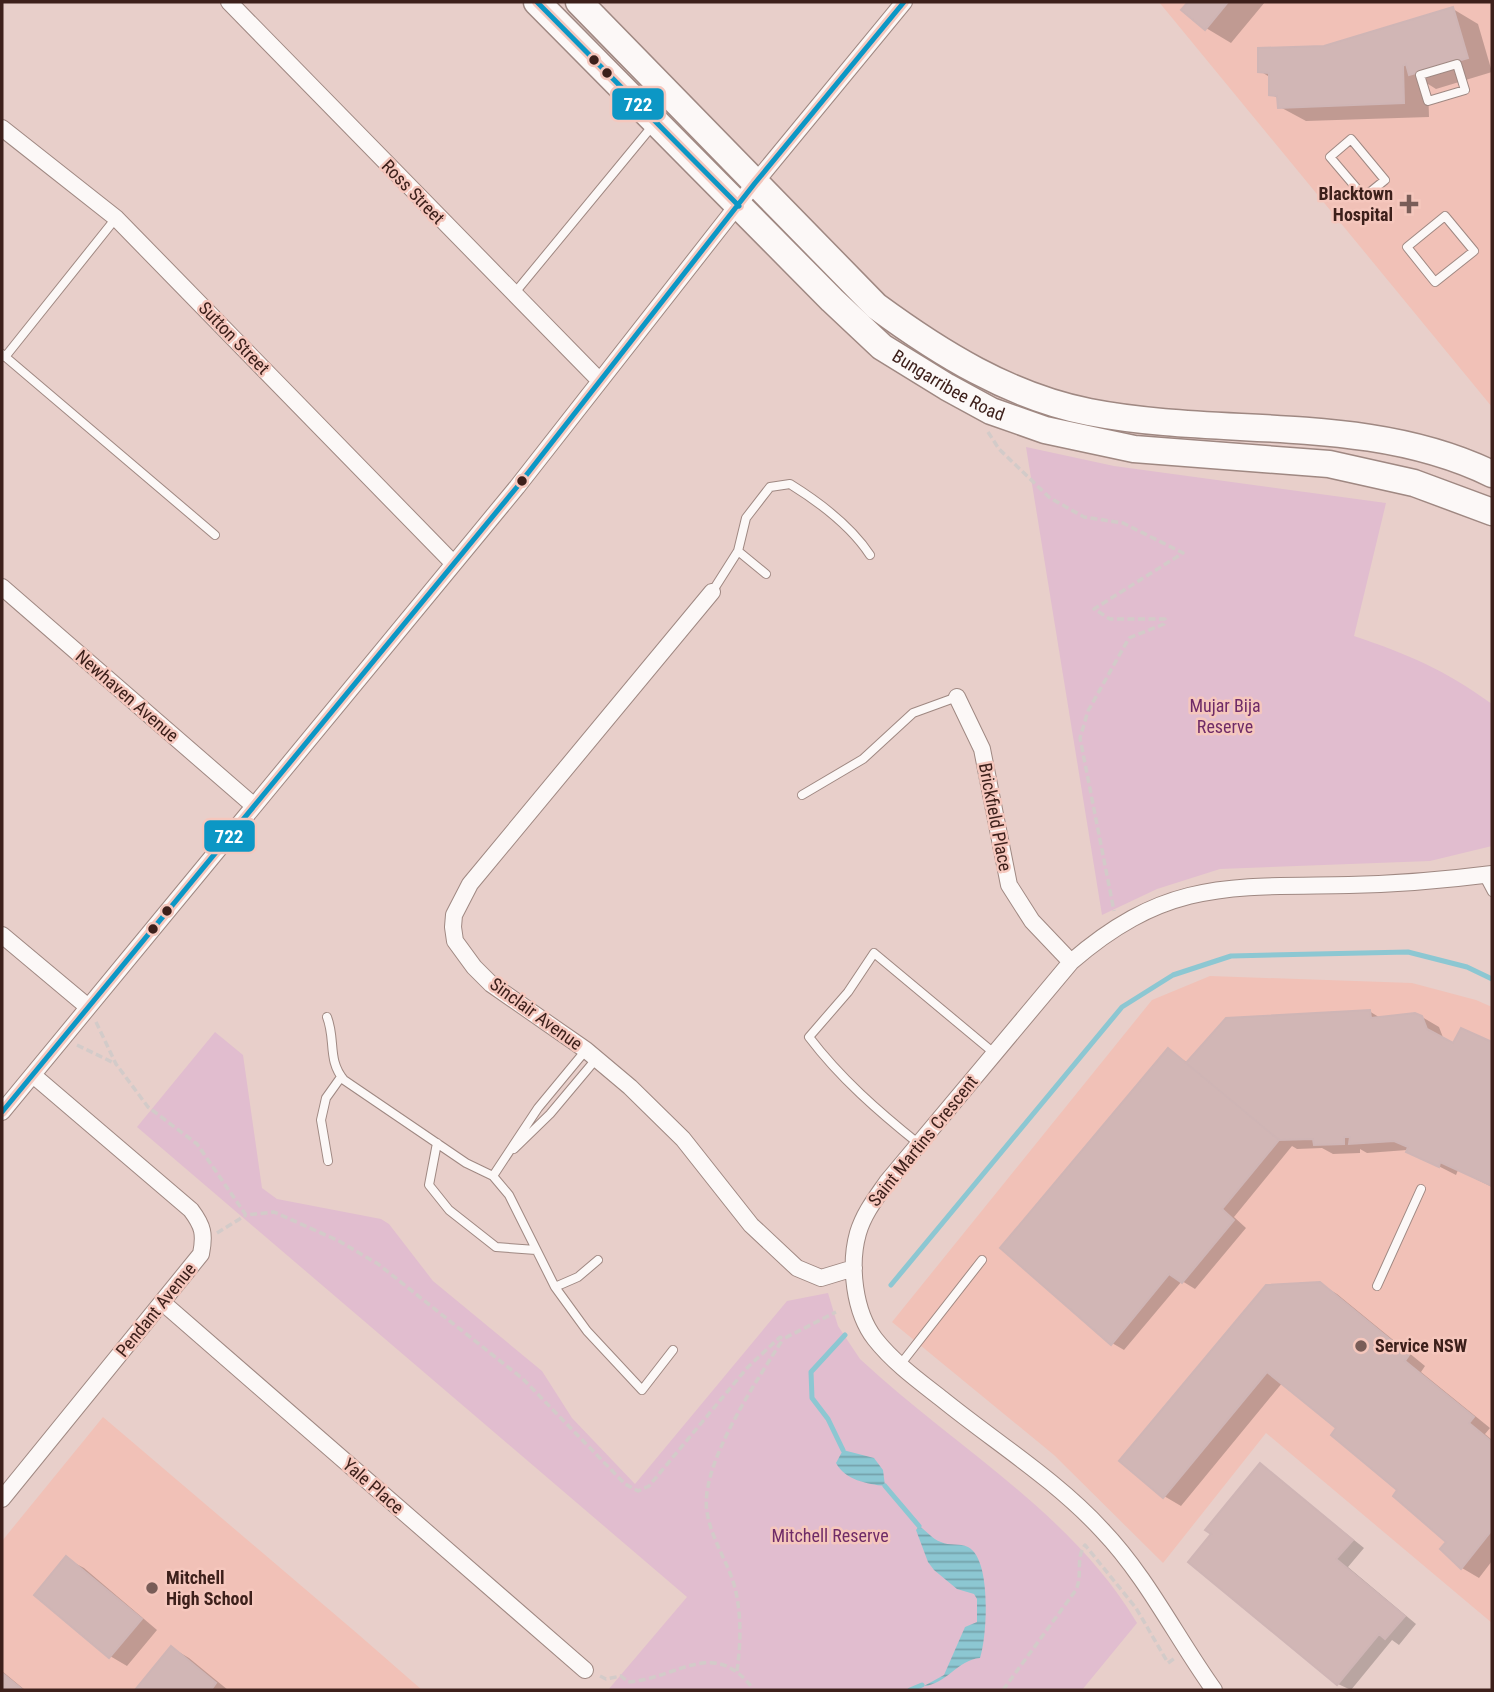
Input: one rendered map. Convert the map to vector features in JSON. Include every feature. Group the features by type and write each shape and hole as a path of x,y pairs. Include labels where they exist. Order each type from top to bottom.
{"main road":[{"name":"Bungarribee Road","path":"537,2 738,206 883,347 991,411 1045,430 1135,449 1329,464 1414,483 1492,512"},
{"name":"Bungarribee Road","path":"579,2 876,306 925,342 1023,393 1087,412 1167,423 1389,439 1472,464 1492,474"}],"street":[{"name":"Ross Street","path":"229,2 599,380"},
{"path":"2,1112 33,1075 92,1015 253,806 517,487 755,183 904,2"},
{"name":"Sutton Street","path":"2,128 116,218 453,563"},
{"name":"Newhaven Avenue","path":"2,587 253,806"},
{"name":"Sinclair Avenue","path":"712,592 470,884 454,915 455,941 474,967 491,984 591,1054 683,1139 751,1225 797,1268 821,1278 854,1268"},
{"name":"Brickfield Place","path":"957,697 982,749 1009,885 1031,920 1071,962"},
{"name":"Saint Martins Crescent","path":"1213,1690 1149,1590 1103,1530 1059,1491 900,1365 873,1337 856,1289 854,1268 858,1232 870,1205 1071,962 1118,925 1163,904 1239,885 1363,884 1488,874"},
{"path":"2,935 92,1015"},
{"name":"Pendant Avenue","path":"2,1499 201,1254 203,1242 204,1227 191,1210 33,1075"},
{"name":"Yale Place","path":"162,1302 584,1670"}],"lane":[{"path":"1457,64 1465,90 1428,101 1420,75 1457,64"},
{"path":"513,295 656,122"},
{"path":"1350,139 1385,180 1363,197 1329,157 1350,139"},
{"path":"1446,216 1474,251 1435,282 1407,247 1446,216"},
{"path":"116,218 3,355 215,535"},
{"path":"712,592 738,551 746,518 770,487 790,484 859,538 870,555"},
{"path":"738,551 766,574"},
{"path":"802,795 863,759 913,713 957,697"},
{"path":"1488,874 1492,892"},
{"path":"919,1144 827,1062 809,1037 848,992 874,953 995,1053"},
{"path":"327,1017 332,1062 341,1077 437,1143 493,1176 509,1195 555,1287 587,1331 642,1390 673,1350"},
{"path":"513,1150 550,1114 591,1054"},
{"path":"493,1176 513,1150 538,1108 591,1054"},
{"path":"328,1161 321,1120 326,1098 341,1077"},
{"path":"437,1143 429,1185 439,1200 496,1247 536,1250"},
{"path":"1377,1286 1421,1189"},
{"path":"555,1287 578,1278 598,1260"},
{"path":"900,1365 982,1260"}],"path":[{"path":"987,431 999,449 1049,498 1084,517 1123,523 1183,553 1094,609 1110,619 1164,619 1164,624 1129,638 1088,710 1080,738 1111,904 1118,925"},
{"path":"92,1015 116,1064 148,1107 197,1144 246,1215"},
{"path":"77,1045 116,1064"},
{"path":"203,1242 246,1215 274,1212 339,1241 377,1264 523,1379 616,1475 638,1491 649,1486 747,1368 780,1337 783,1339 836,1312"},
{"path":"737,1671 741,1640 738,1609 733,1581 712,1531 706,1493 709,1475 718,1454 783,1339"},
{"path":"1003,1690 1076,1590 1080,1581 1079,1553 1085,1545 1136,1608 1168,1663 1187,1650"},
{"path":"606,1679 621,1676 628,1682 641,1681 701,1661 721,1662 737,1671 754,1690"}],"shaded area":[{"name":"Blacktown Hospital","path":"1159,2 1492,2 1492,407"},
{"path":"1210,976 1412,983 1476,1000 1492,1007 1492,1623 1266,1433 1163,1563 1054,1455 892,1322 1152,1000"},
{"name":"Mitchell High School","path":"103,1417 422,1690 2,1690 2,1541"}],"green space":[{"name":"Mujar Bija Reserve","path":"1026,447 1114,466 1386,503 1354,636 1426,664 1492,704 1492,846 1430,861 1220,869 1157,889 1102,915"},
{"name":"Mitchell Reserve","path":"215,1032 243,1055 262,1188 277,1199 381,1219 389,1224 433,1281 542,1371 572,1418 635,1484 787,1301 828,1293 838,1326 860,1359 1045,1514 1079,1547 1110,1583 1137,1623 1082,1690 608,1690 687,1597 137,1127"}],"water":[{"path":"843,1450 874,1458 883,1470 885,1486 864,1482 840,1469 836,1463"},
{"path":"919,1526 938,1541 968,1547 976,1554 981,1566 986,1599 980,1658 965,1663 939,1681 924,1686 944,1675 965,1627 977,1622 977,1599 974,1594 957,1589 934,1570 928,1562 916,1530"}],"building":[{"path":"1188,2 1228,2 1205,30 1181,10"},
{"path":"1453,7 1468,58 1409,75 1406,64 1403,66 1404,103 1278,108 1277,96 1269,95 1269,73 1258,72 1258,48 1324,46"},
{"path":"1370,1010 1371,1018 1415,1013 1422,1016 1427,1029 1453,1043 1461,1028 1492,1042 1492,1186 1440,1162 1439,1167 1406,1152 1408,1147 1394,1141 1349,1144 1350,1137 1344,1137 1344,1144 1314,1145 1313,1139 1279,1140 1186,1063 1226,1018"},
{"path":"1168,1048 1279,1140 1222,1209 1234,1220 1182,1283 1169,1274 1111,1345 1000,1248"},
{"path":"1320,1282 1409,1355 1405,1361 1474,1417 1469,1423 1492,1442 1492,1530 1461,1569 1440,1549 1446,1542 1393,1496 1397,1490 1331,1435 1336,1428 1267,1372 1163,1498 1119,1461 1266,1285"},
{"path":"1260,1463 1353,1540 1336,1559 1405,1616 1385,1639 1379,1634 1337,1685 1188,1562 1211,1534 1205,1530"},
{"path":"66,1556 142,1619 109,1658 34,1595"},
{"path":"171,1646 216,1683 211,1690 135,1690"},
{"path":"2,1673 23,1690 2,1690"}],"waterway":[{"path":"891,1285 1122,1007 1173,975 1231,956 1408,952 1467,967 1492,979"},
{"path":"843,1450 828,1419 812,1398 811,1372 845,1335"},
{"path":"885,1486 919,1526"},
{"path":"910,1690 922,1685"}],"transit line":[{"name":"722","path":"537,2 739,206"},
{"name":"722","path":"2,1112 517,487 755,183 904,2"}],"place":[{"name":"Blacktown Hospital","path":"1409,204"},
{"name":"Service NSW","path":"1361,1346"},
{"name":"Mitchell High School","path":"152,1588"}]}
